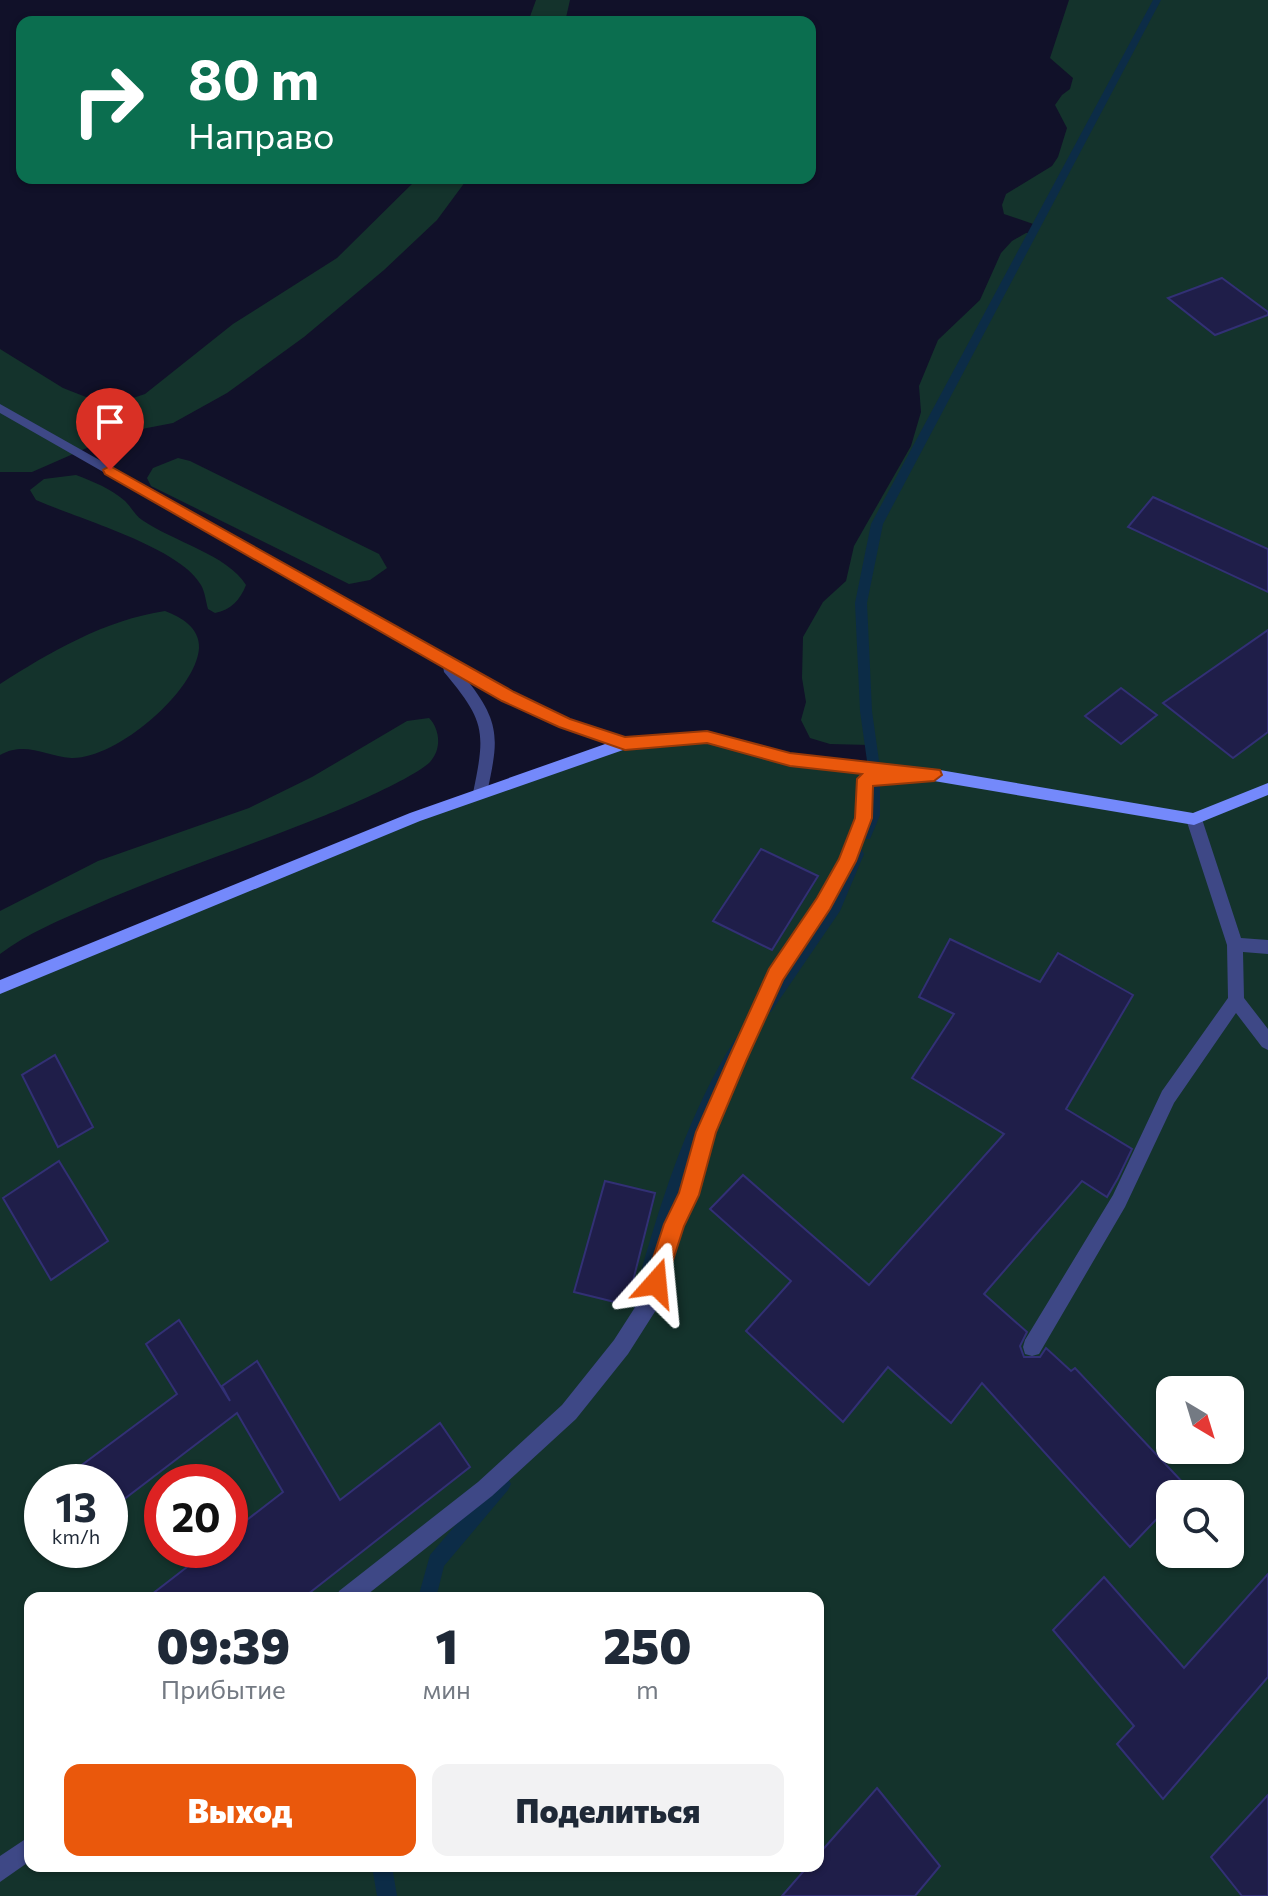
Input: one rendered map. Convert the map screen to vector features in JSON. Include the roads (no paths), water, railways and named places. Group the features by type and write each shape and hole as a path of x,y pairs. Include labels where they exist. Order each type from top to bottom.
{"main road":[{"path":"0,987 415,817 625,743 707,737 790,759 934,775 1194,819 1268,789"}],"street":[{"path":"0,408 508,697 565,723 625,743"},
{"path":"440,657 484,710 491,744 480,793"},
{"path":"354,1592 485,1489 569,1412 621,1347 649,1303 675,1224 689,1195 706,1132 776,975 847,861 864,818 865,779 934,775"},
{"path":"1032,1347 1119,1201 1168,1097 1236,1000 1235,945 1194,819"},
{"path":"1235,945 1268,947"},
{"path":"1236,1000 1268,1042"},
{"path":"0,1871 24,1852"}],"waterway":[{"path":"865,835 873,815 874,768 866,711 861,603 877,524 1157,0"},
{"path":"766,1007 835,907 857,854"},
{"path":"640,1303 692,1137 740,1044"},
{"path":"428,1592 436,1561 502,1484"},
{"path":"383,1872 387,1896"}]}
